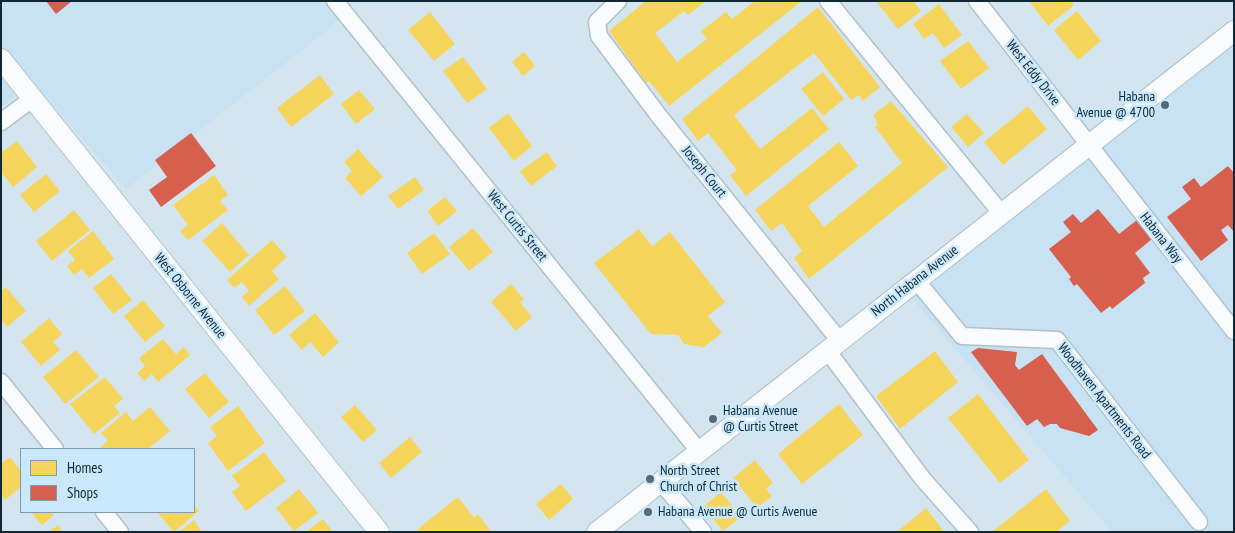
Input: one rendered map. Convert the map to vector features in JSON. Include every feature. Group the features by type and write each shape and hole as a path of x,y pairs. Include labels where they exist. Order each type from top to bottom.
{"street":[{"name":"West Curtis Street","path":"335,1 699,451"},
{"name":"Joseph Court","path":"618,1 597,22 599,36 833,345"},
{"path":"828,1 1001,213"},
{"name":"West Eddy Drive","path":"977,1 1088,145"},
{"name":"North Habana Avenue","path":"597,532 1234,31"},
{"name":"West Osborne Avenue","path":"1,59 379,532"},
{"path":"1,122 32,99"},
{"name":"Habana Way","path":"1088,145 1234,331"},
{"name":"Woodhaven Apartments Road","path":"916,280 962,336 1057,340 1199,522"},
{"path":"833,345 922,478 970,532"},
{"path":"1,382 54,448"},
{"path":"660,481 703,532"},
{"path":"105,513 120,532"}],"shaded area":[{"path":"1,1 324,1 340,20 126,189 32,81 30,83 1,45"},
{"path":"1234,40 1234,318 1099,146"},
{"path":"1,72 17,94 1,107"},
{"path":"1086,156 1234,345 1234,532 1199,532 1210,522 1064,335 1059,332 967,328 928,280"},
{"path":"914,290 956,341 961,344 1053,348 1196,532 1112,532 909,295"}],"building: Homes":[{"path":"646,1 706,1 688,15 684,11 655,33 677,62 707,39 701,31 726,12 732,19 755,1 802,1 669,106 649,81 646,83 609,31"},
{"path":"876,1 918,1 915,3 921,11 898,29"},
{"path":"1029,1 1071,1 1074,5 1048,26"},
{"path":"939,4 962,35 944,48 933,33 924,39 913,24"},
{"path":"818,7 880,87 863,101 859,95 851,100 814,53 734,115 760,149 812,108 829,129 746,196 730,175 737,170 708,133 698,141 682,119"},
{"path":"1077,11 1101,41 1078,60 1054,30"},
{"path":"430,12 455,44 434,61 408,30"},
{"path":"968,41 989,68 961,89 940,61"},
{"path":"524,52 535,66 523,76 512,62"},
{"path":"463,57 487,89 467,103 443,71"},
{"path":"823,72 844,99 823,116 801,89"},
{"path":"320,75 334,94 291,127 277,108"},
{"path":"359,90 375,109 356,124 341,104"},
{"path":"891,101 948,167 809,279 794,258 802,251 782,223 771,231 755,210 839,142 858,166 808,206 824,227 902,163 875,127 878,125 873,115"},
{"path":"1028,106 1047,129 1003,165 984,142"},
{"path":"508,113 532,146 514,161 489,128"},
{"path":"967,114 984,133 968,147 951,127"},
{"path":"17,141 37,167 13,187 1,172 1,153"},
{"path":"358,149 383,177 361,196 345,178 352,171 344,162"},
{"path":"547,152 557,166 531,186 520,171"},
{"path":"46,174 60,191 34,212 20,195"},
{"path":"214,175 228,195 220,201 228,210 188,240 180,231 188,225 173,205"},
{"path":"415,177 424,190 398,209 388,196"},
{"path":"445,197 457,211 438,226 427,211"},
{"path":"74,210 90,230 52,261 36,241"},
{"path":"222,223 249,255 230,272 202,241"},
{"path":"473,228 493,252 469,271 449,247"},
{"path":"639,229 652,246 670,232 725,302 708,316 722,333 704,347 684,344 678,335 651,334 594,263"},
{"path":"93,231 114,259 89,278 82,269 74,275 67,266 75,260 68,251"},
{"path":"434,233 450,254 422,274 407,253"},
{"path":"272,240 287,257 272,271 279,279 249,306 242,297 249,291 242,282 234,288 227,280"},
{"path":"111,274 132,300 113,314 93,288"},
{"path":"511,284 524,299 520,302 532,317 516,331 491,302"},
{"path":"285,286 305,311 274,335 255,310"},
{"path":"6,287 26,311 7,327 1,319 1,291"},
{"path":"143,300 165,326 145,342 124,316"},
{"path":"315,313 339,342 323,357 310,342 302,350 289,335"},
{"path":"49,318 62,334 53,342 60,350 41,366 21,342"},
{"path":"163,339 176,354 184,347 190,355 158,382 152,374 144,381 137,373 145,366 139,358"},
{"path":"76,350 99,377 65,404 43,377"},
{"path":"935,351 958,382 900,429 876,396"},
{"path":"205,373 229,402 209,418 185,389"},
{"path":"105,377 123,399 114,406 120,413 94,434 70,404"},
{"path":"978,394 1029,460 1000,483 948,418"},
{"path":"839,404 863,435 802,484 778,454"},
{"path":"355,405 377,430 363,442 341,417"},
{"path":"238,406 265,443 228,471 208,443 217,436 210,427"},
{"path":"150,407 170,431 149,448 100,448 108,441 101,433 126,412 133,421"},
{"path":"410,437 422,452 391,478 379,463"},
{"path":"264,452 286,481 246,511 232,492 240,486 232,476"},
{"path":"10,457 20,470 20,488 5,500 1,495 1,464"},
{"path":"755,460 773,483 766,489 772,496 757,508 733,478"},
{"path":"561,484 573,499 549,520 536,504"},
{"path":"299,489 318,513 294,531 276,508"},
{"path":"1046,489 1070,521 1056,532 992,532"},
{"path":"721,492 741,517 723,531 703,507"},
{"path":"458,497 474,518 478,514 490,530 488,532 420,532 418,529"},
{"path":"195,506 199,511 174,532 158,513 195,513"},
{"path":"926,508 944,532 897,532"},
{"path":"32,513 52,513 54,515 42,525"},
{"path":"323,519 333,532 306,532"},
{"path":"194,520 202,532 179,532"},
{"path":"58,525 63,532 49,532"}],"building: Shops":[{"path":"46,1 72,1 56,14"},
{"path":"191,133 216,166 161,207 149,190 167,177 155,160"},
{"path":"1228,166 1234,173 1234,232 1228,225 1221,230 1228,240 1201,261 1167,217 1191,199 1182,187 1194,178 1201,187"},
{"path":"1098,209 1119,234 1137,220 1152,239 1135,253 1150,273 1143,278 1145,283 1112,309 1110,306 1101,313 1077,284 1074,286 1069,279 1071,277 1049,249 1071,232 1063,222 1073,214 1081,223"},
{"path":"978,348 1017,352 1015,365 1019,370 1042,354 1098,430 1089,436 1060,428 1057,424 1050,424 1044,427 1037,419 1027,426 971,352"}],"place":[{"name":"Habana Avenue @ 4700","path":"1165,105"},
{"name":"Habana Avenue @ Curtis Street","path":"713,419"},
{"name":"North Street Church of Christ","path":"650,479"},
{"name":"Habana Avenue @ Curtis Avenue","path":"648,512"}]}
